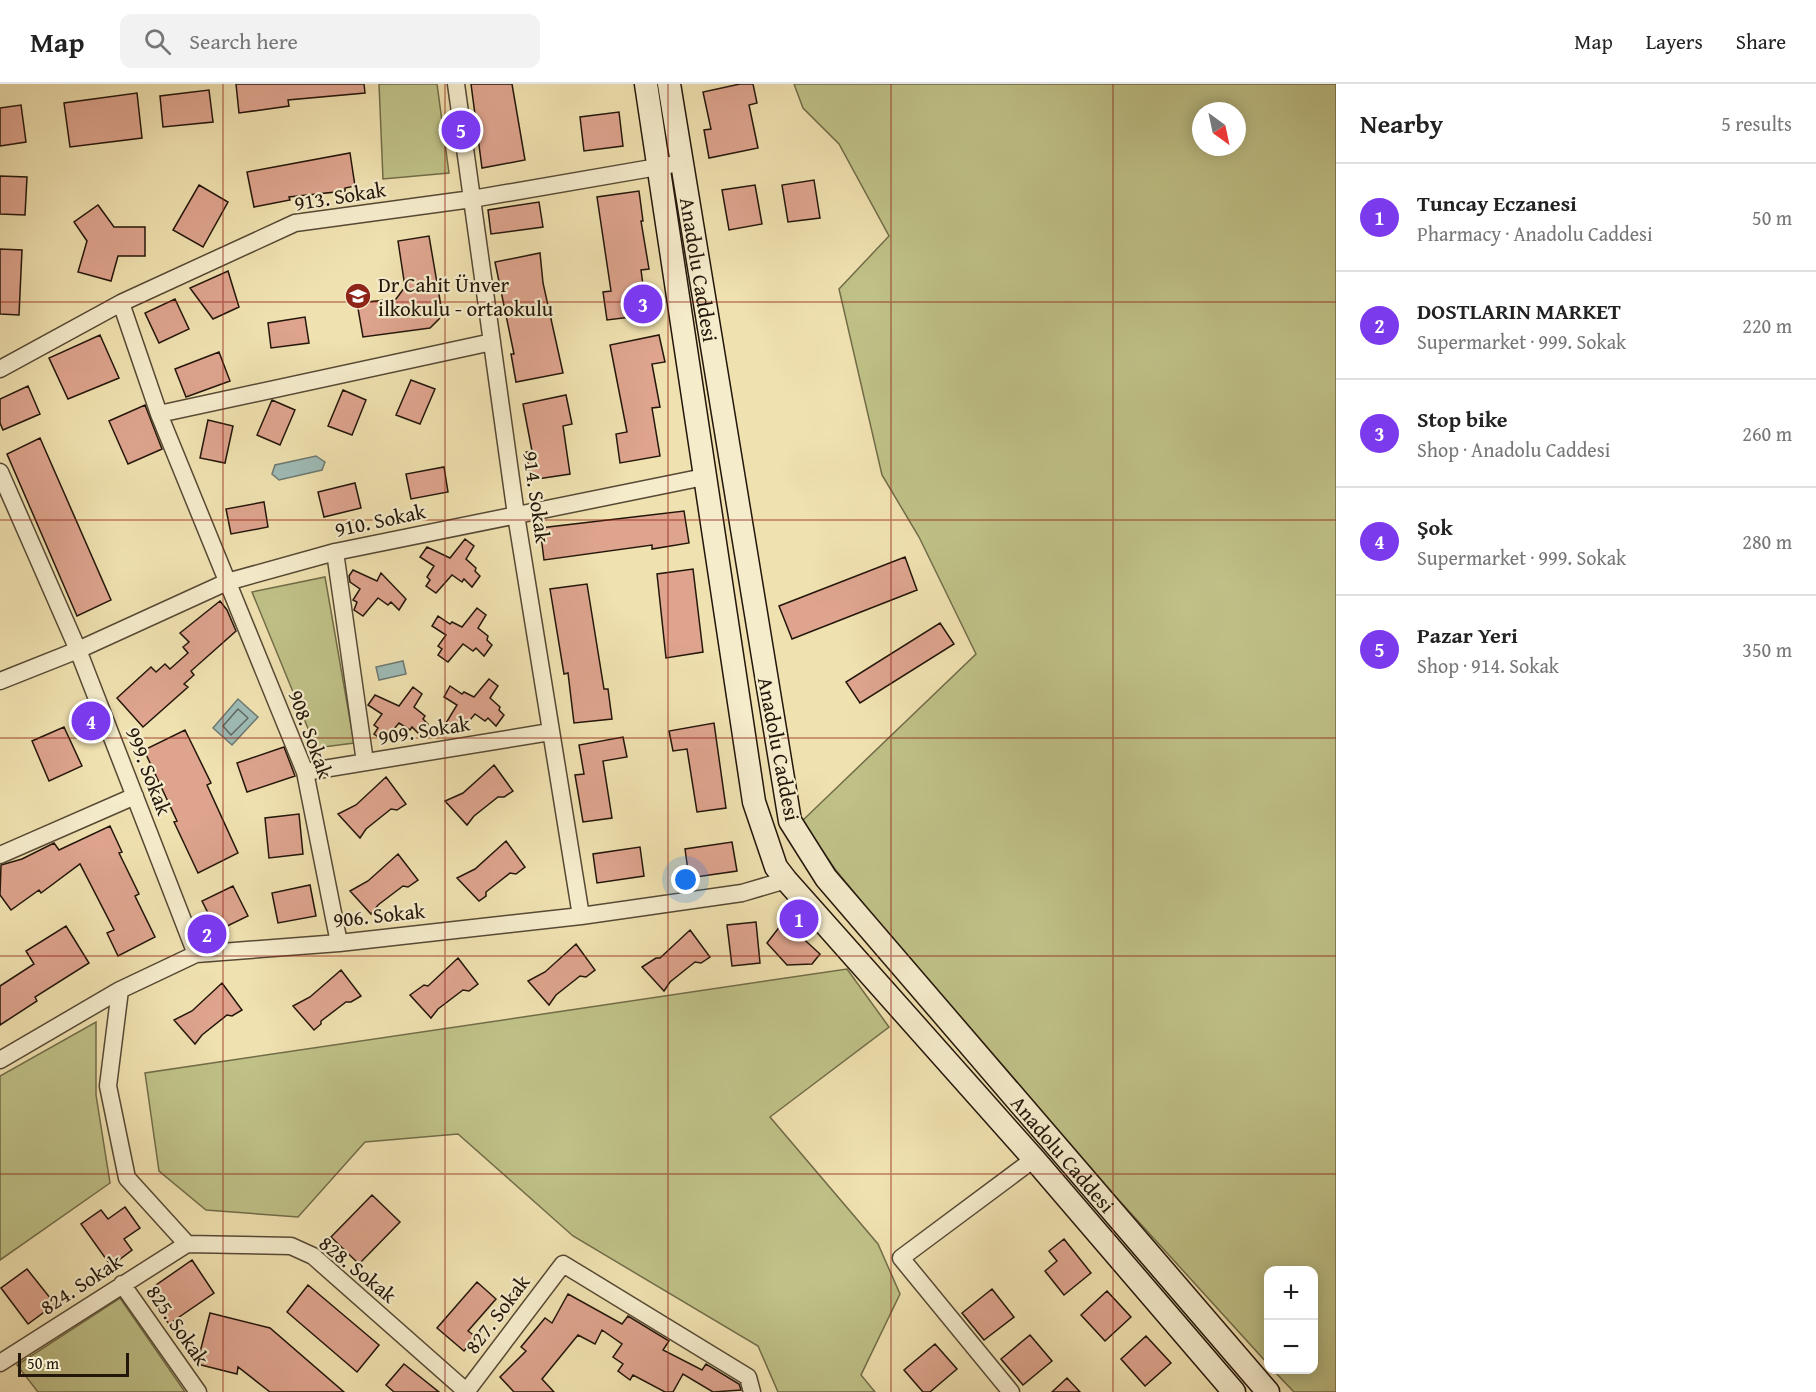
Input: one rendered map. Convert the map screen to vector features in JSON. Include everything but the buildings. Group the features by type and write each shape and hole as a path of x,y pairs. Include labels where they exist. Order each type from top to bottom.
{"main road":[{"name":"Anadolu Caddesi","path":"646,84 670,165 790,821 802,844 826,878 1268,1392"},
{"name":"Anadolu Caddesi","path":"669,84 670,165 704,477 754,802 776,867 1034,1159 1234,1392"}],"street":[{"name":"914. Sokak","path":"456,84 516,515 581,916"},
{"name":"913. Sokak","path":"0,369 121,303 295,223 472,200 670,165"},
{"name":"908. Sokak","path":"121,303 159,414 305,772 339,943"},
{"path":"159,414 492,342"},
{"name":"999. Sokak","path":"0,472 78,650 196,954"},
{"name":"910. Sokak","path":"0,681 78,650 227,582 335,552 704,477"},
{"path":"335,552 365,762"},
{"name":"909. Sokak","path":"305,772 550,732"},
{"path":"0,855 135,796"},
{"name":"906. Sokak","path":"0,1060 120,990 196,954 339,943 581,916 742,893 786,880"},
{"path":"120,990 108,1086 127,1178 187,1244"},
{"path":"1011,1392 901,1258 1034,1159"},
{"name":"824. Sokak","path":"0,1363 187,1244"},
{"name":"828. Sokak","path":"187,1244 291,1246 313,1256 467,1392"},
{"name":"827. Sokak","path":"467,1392 563,1264 748,1377 752,1392"},
{"name":"825. Sokak","path":"122,1284 198,1392"}],"green space":[{"path":"379,84 437,84 449,173 383,179"},
{"path":"794,84 1336,84 1336,1392 1294,1392 1277,1374 1318,1374 1318,1266 1264,1266 1264,1360 1117,1198 871,913 835,869 802,821 976,654 919,537 882,475 839,289 889,236 839,144 803,108"},
{"path":"325,577 354,743 316,748 252,592"},
{"path":"847,969 889,1027 770,1117 878,1244 900,1294 861,1375 875,1392 778,1392 758,1346 573,1236 458,1134 365,1142 298,1217 206,1210 159,1171 145,1073"},
{"path":"96,1022 96,1095 110,1183 0,1260 0,1076"},
{"path":"120,1298 185,1392 38,1392 17,1365"}],"water":[{"path":"316,456 325,462 322,470 279,480 272,474 275,465"},
{"path":"403,661 406,674 379,680 376,667"},
{"path":"238,699 258,717 232,745 213,728"}],"place":[{"name":"Pazar Yeri","path":"461,130"},
{"name":"Dr Cahit Ünver ilkokulu - ortaokulu","path":"358,296"},
{"name":"Stop bike","path":"643,304"},
{"name":"Şok","path":"91,721"},
{"name":"Tuncay Eczanesi","path":"799,919"},
{"name":"DOSTLARIN MARKET","path":"207,934"}]}
